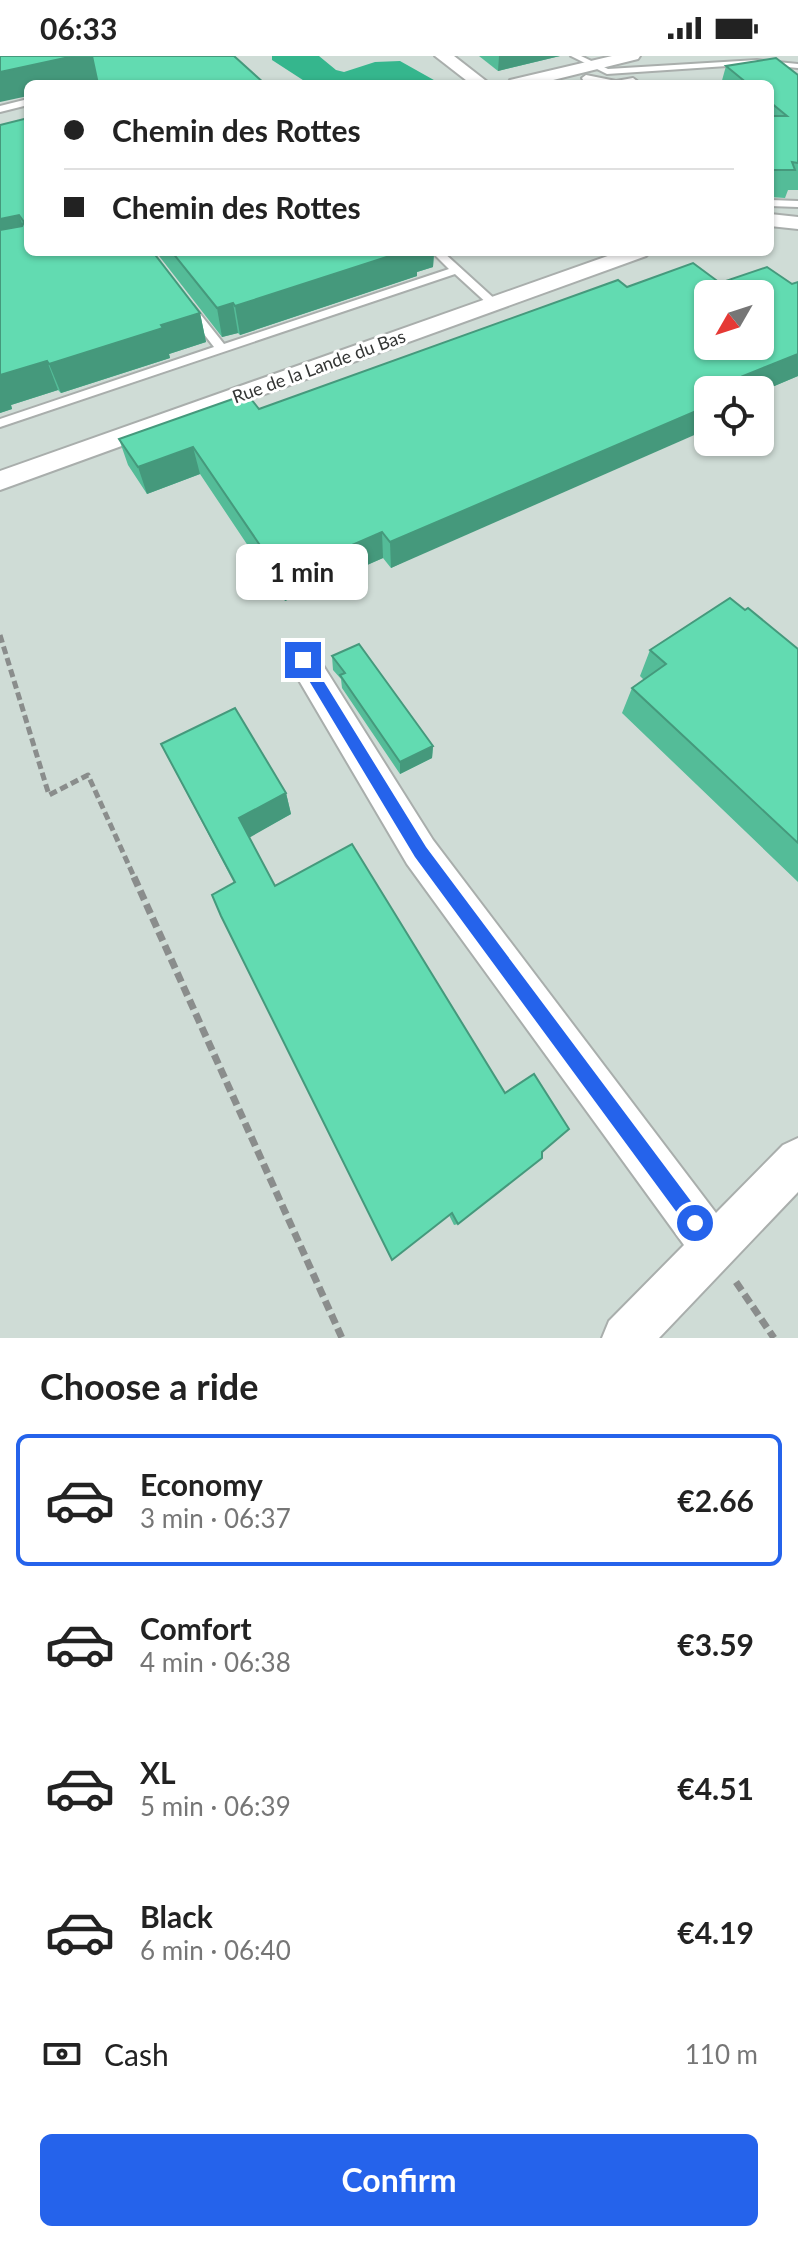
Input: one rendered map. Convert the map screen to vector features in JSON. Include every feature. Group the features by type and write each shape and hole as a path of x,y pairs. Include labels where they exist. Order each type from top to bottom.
{"street":[{"path":"443,56 476,80"},
{"path":"536,80 632,56"},
{"path":"774,220 798,223"},
{"name":"Rue de la Lande du Bas","path":"0,481 628,256"},
{"path":"303,660 420,852 714,1248"},
{"path":"626,1338 798,1160"}],"lane":[{"path":"582,71 757,62 798,66"},
{"path":"582,71 606,80"},
{"path":"0,109 24,103"},
{"path":"774,203 798,204"},
{"path":"441,256 494,304"},
{"path":"0,423 456,270"},
{"path":"184,300 221,348"}],"path":[{"path":"0,635 49,795 88,775 342,1338"},
{"path":"714,1248 774,1338"}],"shaded area":[{"path":"0,56 798,56 798,1338 0,1338"},
{"path":"272,56 319,56 336,70 344,72 375,62 400,61 434,80 303,80 272,60"}],"building":[{"path":"0,56 74,56 0,72"},
{"path":"92,56 234,56 261,80 97,80"},
{"path":"776,58 798,75 798,163 792,162 795,170 774,170 774,116 787,116 774,105 774,80 743,80 726,66"},
{"path":"24,119 24,222 19,215 0,219 0,125"},
{"path":"24,222 24,256 156,256 200,313 49,364 47,361 0,375 0,230 22,226"},
{"path":"175,256 390,256 235,306 233,303 217,308"},
{"path":"693,263 716,280 694,280 694,360 774,360 774,280 729,280 767,267 792,284 798,282 798,354 743,376 694,376 694,412 390,542 382,532 281,576 193,447 138,467 119,439 247,394 259,409 618,280 627,287"},
{"path":"730,598 745,610 748,608 798,649 798,843 632,688 666,664 650,650"},
{"path":"359,644 433,746 400,762 340,675 345,673 332,656"},
{"path":"235,708 286,793 239,818 275,886 352,844 505,1093 534,1074 569,1129 542,1152 542,1158 458,1224 452,1213 392,1260 221,916 212,895 235,882 161,744"}],"route":[{"path":"303,660 420,852 695,1223"}]}
